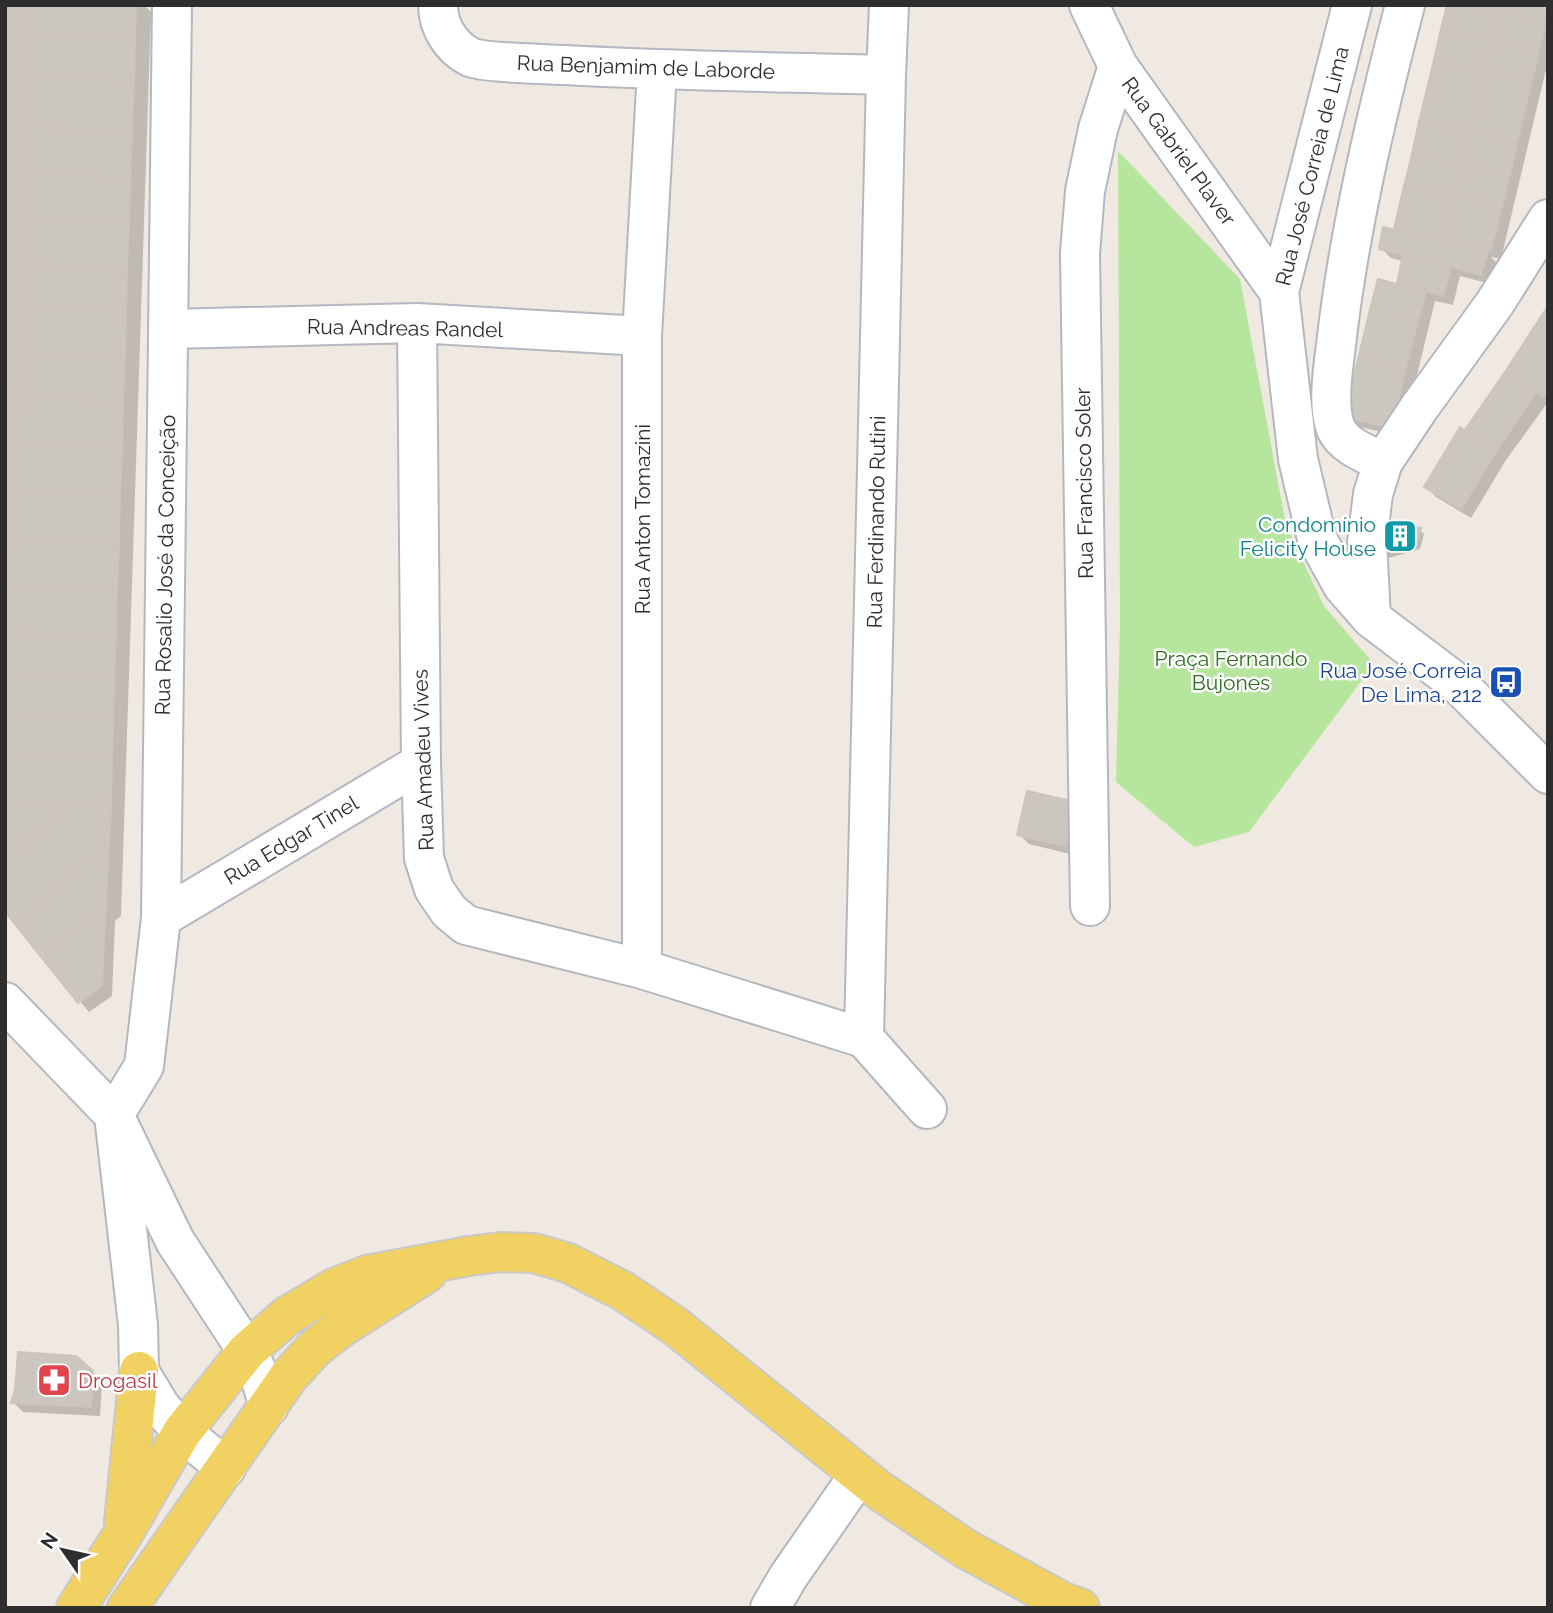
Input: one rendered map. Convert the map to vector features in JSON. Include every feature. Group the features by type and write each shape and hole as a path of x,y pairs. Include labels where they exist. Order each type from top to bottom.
{"main road":[{"path":"76,1608 182,1432 247,1350 287,1316 334,1288 367,1275 501,1252 534,1253 568,1263 612,1286 675,1326 859,1475 966,1549 1063,1602 1080,1608"},
{"path":"127,1608 289,1376 314,1348 391,1294 448,1261"},
{"path":"123,1534 139,1371"}],"street":[{"name":"Rua Rosalio José da Conceição","path":"114,1115 144,1066 161,918 172,5"},
{"name":"Rua Benjamim de Laborde","path":"438,5 443,29 453,46 472,58 657,70 886,75"},
{"name":"Rua Ferdinando Rutini","path":"864,1038 889,5"},
{"name":"Rua Gabriel Plaver","path":"1089,5 1118,66 1279,292"},
{"name":"Rua José Correia de Lima","path":"1352,5 1279,292 1298,459 1317,539 1343,586 1371,618 1458,684 1548,774"},
{"path":"1383,462 1353,448 1336,429 1330,391 1342,289 1380,102 1405,5"},
{"name":"Rua Francisco Soler","path":"1090,906 1080,253 1087,179 1098,129 1118,66"},
{"name":"Rua Anton Tomazini","path":"642,969 642,336 657,70"},
{"path":"1371,618 1367,542 1373,494 1383,462 1495,303 1548,219"},
{"name":"Rua Andreas Randel","path":"168,329 416,323 642,336"},
{"name":"Rua Amadeu Vives","path":"416,323 424,858 434,889 449,911 466,925 642,969 864,1038"},
{"name":"Rua Edgar Tinel","path":"161,918 421,763"},
{"path":"5,1002 114,1115 175,1241 247,1350 260,1377 269,1406"},
{"path":"864,1038 927,1109"},
{"path":"114,1115 138,1325 139,1371 160,1406 182,1432 226,1468"},
{"path":"770,1608 788,1577 859,1475"}],"green space":[{"name":"Praça Fernando Bujones","path":"1118,151 1240,279 1286,525 1324,606 1374,664 1249,832 1194,847 1116,782 1120,624"}],"building":[{"path":"5,5 27,5 26,34 5,33"},
{"path":"28,5 136,5 135,38 28,34"},
{"path":"1447,5 1464,5 1496,12 1489,40 1441,29"},
{"path":"1464,5 1497,5 1496,12"},
{"path":"1499,5 1548,5 1546,22 1498,11"},
{"path":"1498,11 1546,22 1539,50 1491,39"},
{"path":"1441,29 1489,40 1482,71 1434,60"},
{"path":"5,33 26,34 25,77 5,76"},
{"path":"28,34 135,38 134,81 26,76"},
{"path":"1491,39 1539,50 1532,81 1484,70"},
{"path":"1434,60 1482,71 1468,132 1419,122"},
{"path":"1484,70 1532,81 1517,142 1469,131"},
{"path":"5,76 25,77 23,127 5,126"},
{"path":"26,76 134,81 132,132 24,126"},
{"path":"1419,122 1468,132 1460,165 1412,154"},
{"path":"5,126 23,127 22,173 5,172"},
{"path":"24,126 132,132 130,178 23,172"},
{"path":"1469,131 1517,142 1510,175 1462,163"},
{"path":"1412,154 1460,165 1452,197 1404,186"},
{"path":"1462,163 1510,175 1502,206 1454,195"},
{"path":"5,172 22,173 20,219 5,218"},
{"path":"23,172 130,178 129,224 22,217"},
{"path":"1404,186 1452,197 1442,241 1394,229"},
{"path":"1454,195 1502,206 1491,250 1443,239"},
{"path":"22,217 129,224 127,268 20,263"},
{"path":"5,218 20,219 19,264 5,263"},
{"path":"1383,227 1488,251 1481,275 1379,249"},
{"path":"1403,254 1451,267 1443,296 1397,284"},
{"path":"5,263 19,264 17,308 5,307"},
{"path":"20,263 127,268 126,312 19,308"},
{"path":"1378,279 1426,292 1418,321 1370,310"},
{"path":"1548,306 1548,339 1533,329"},
{"path":"5,307 17,308 16,352 5,352"},
{"path":"19,308 126,312 125,357 17,353"},
{"path":"1370,310 1418,321 1406,367 1359,355"},
{"path":"1533,329 1548,339 1548,392 1544,397 1505,372"},
{"path":"5,352 16,352 15,397 5,397"},
{"path":"17,353 125,357 123,401 16,398"},
{"path":"1359,355 1406,367 1392,428 1344,417"},
{"path":"1505,372 1536,392 1497,450 1465,430"},
{"path":"5,397 15,397 13,444 5,444"},
{"path":"16,398 123,401 122,448 15,446"},
{"path":"1460,427 1497,450 1461,509 1424,487"},
{"path":"5,444 13,444 12,491 5,491"},
{"path":"15,446 122,448 120,495 13,493"},
{"path":"5,491 12,491 10,538 5,538"},
{"path":"13,493 120,495 119,542 12,541"},
{"name":"Condomínio Felicity House","path":"1384,525 1421,528 1416,545 1376,556"},
{"path":"5,538 10,538 9,585 5,585"},
{"path":"12,541 119,542 117,589 10,588"},
{"path":"5,585 9,585 7,630 5,630"},
{"path":"10,588 117,589 116,634 9,632"},
{"path":"7,630 6,675 5,675"},
{"path":"9,632 116,634 114,680 7,675"},
{"path":"7,675 114,680 113,720 6,715"},
{"path":"6,715 113,720 112,759 5,755"},
{"path":"5,755 112,759 111,808 5,805"},
{"path":"1027,791 1076,802 1065,846 1017,835"},
{"path":"5,805 68,806 5,861"},
{"path":"68,806 111,808 109,841 15,924 5,912 5,861"},
{"path":"109,841 106,901 42,958 15,924"},
{"path":"106,901 102,986 78,1003 42,958"},
{"name":"Drogasil","path":"18,1352 76,1356 93,1371 91,1407 11,1403 15,1390"}],"place":[{"name":"Condomínio Felicity House","path":"1400,536"},
{"name":"Rua José Correia De Lima, 212","path":"1506,682"},
{"name":"Drogasil","path":"54,1380"}]}
